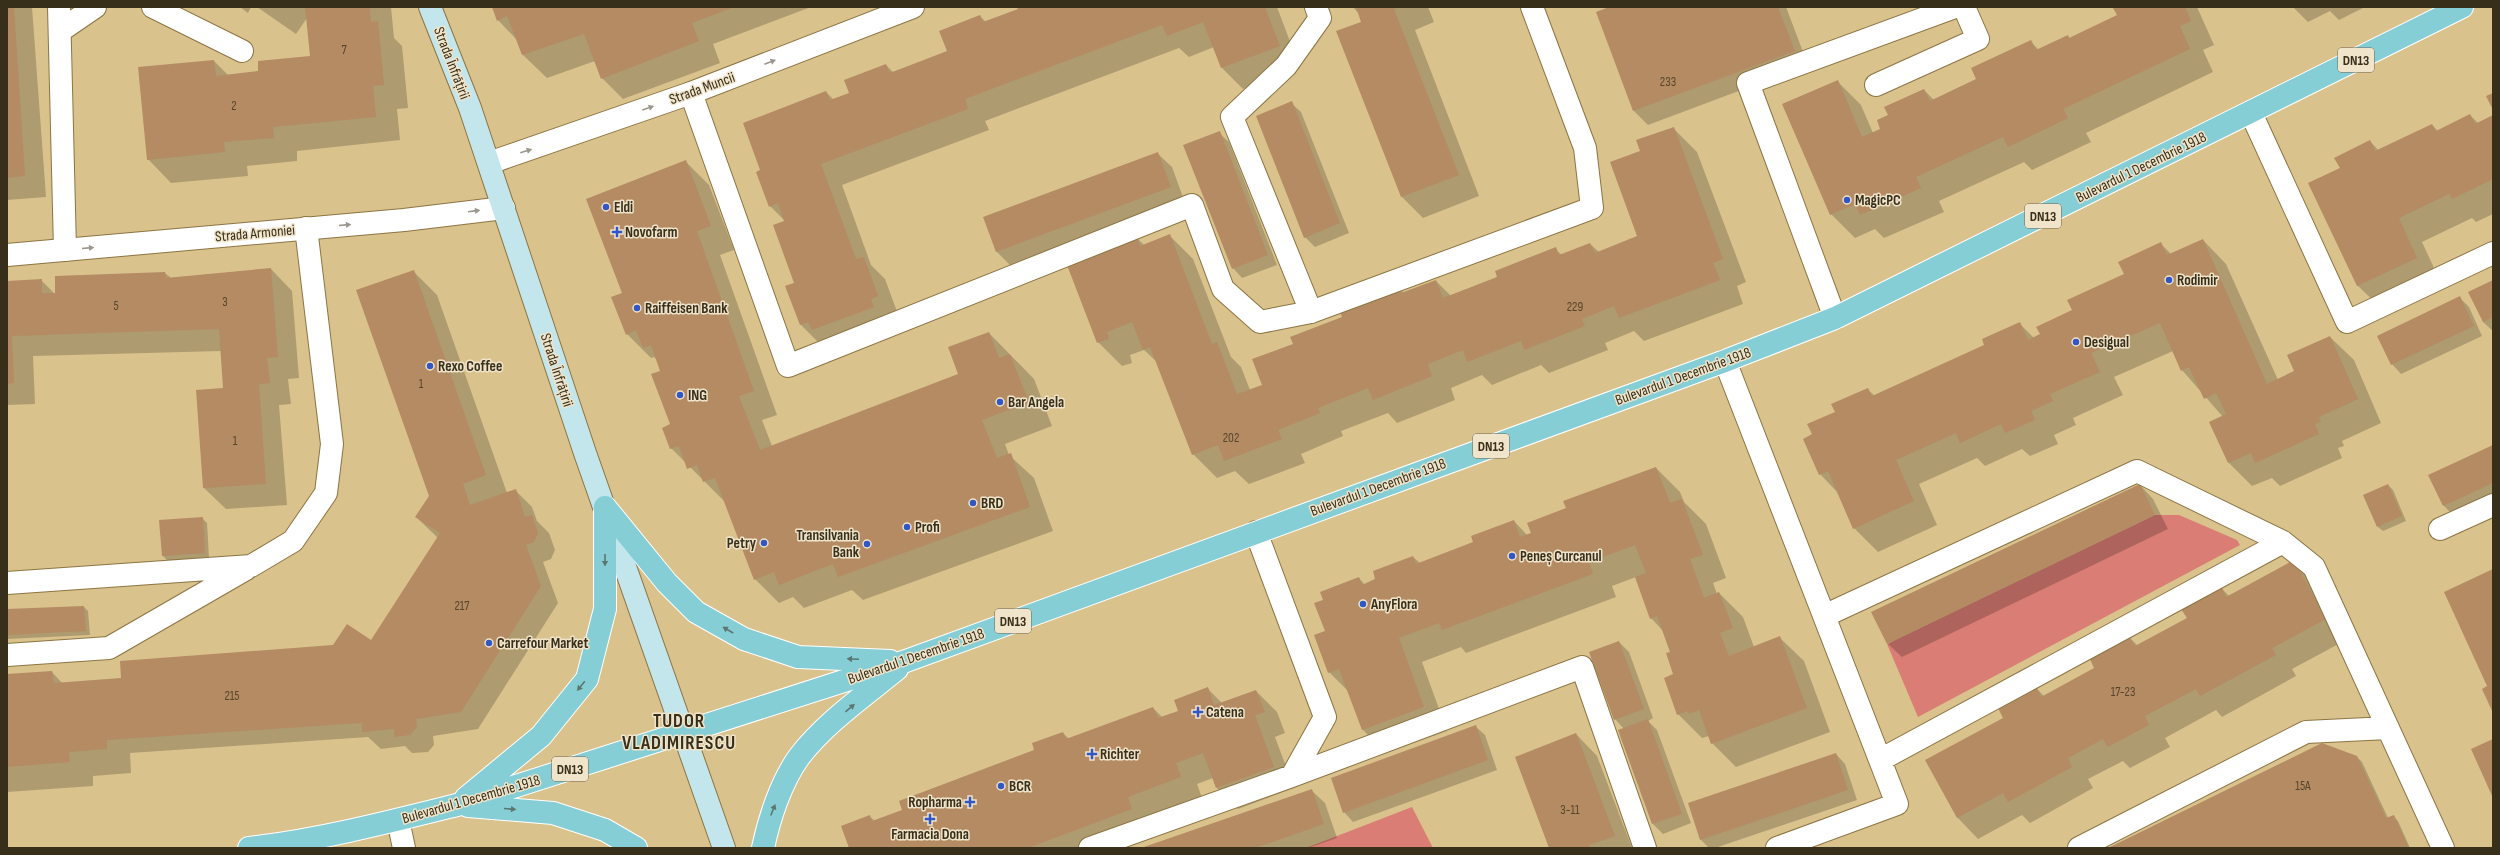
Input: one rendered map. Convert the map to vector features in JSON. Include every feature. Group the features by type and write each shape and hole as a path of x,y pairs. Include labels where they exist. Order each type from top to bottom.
{"main road":[{"name":"Bulevardul 1 Decembrie 1918","path":"250,848 278,845 398,820 457,805 683,734 906,661 1725,361 1835,318 2251,114 2462,7"},
{"path":"605,507 667,583 696,612 744,639 798,657 906,661"},
{"path":"457,805 541,736 587,679 605,609 605,507"},
{"path":"763,848 771,812 799,758 827,727 906,661"},
{"path":"457,805 554,813 605,830 636,848"}],"street":[{"path":"59,7 65,250"},
{"path":"60,32 95,7"},
{"path":"153,7 242,51"},
{"name":"Strada Înfrățirii","path":"430,7 463,89 489,163 605,507 724,848"},
{"name":"Strada Muncii","path":"489,163 691,93 913,7"},
{"path":"1312,312 1232,117 1286,66 1320,18 1316,7"},
{"path":"691,93 788,366 1192,205 1223,289 1260,322 1312,312 1592,208 1585,148 1532,7"},
{"path":"1835,318 1748,83 1955,7"},
{"path":"1876,85 1978,39 1964,7"},
{"path":"2251,114 2347,322 2493,253"},
{"name":"Strada Armoniei","path":"7,255 306,228 504,208"},
{"path":"7,655 109,648 293,541 326,493 332,444 306,228"},
{"path":"1725,361 1897,804 1777,848"},
{"path":"1824,616 2137,471 2283,542 2314,567 2443,848"},
{"path":"2440,529 2493,505"},
{"path":"1256,532 1325,717 1292,776"},
{"path":"1880,760 2283,542"},
{"path":"7,583 251,566"},
{"path":"1090,848 1292,776 1582,667 1645,848"},
{"path":"2079,848 2306,732 2388,728"},
{"path":"398,820 404,848"}],"shaded area":[{"path":"2155,515 2179,515 2237,540 2240,545 1918,717 1887,644"},
{"path":"1412,807 1433,848 1306,848"}],"building":[{"path":"7,7 14,7 25,176 7,178"},
{"path":"305,7 370,7 371,22 378,21 384,85 373,86 376,117 273,127 274,138 224,142 225,152 147,160 138,67 214,60 216,76 258,71 258,61 310,56"},
{"path":"492,7 734,7 692,23 699,41 601,79 584,34 522,55 507,16 497,21"},
{"path":"1017,7 1265,7 1280,46 1221,68 1203,22 1167,36 1162,25 965,99 968,109 821,164 856,259 864,257 878,296 871,299 874,307 812,330 808,322 800,325 785,286 794,283 773,225 784,221 778,203 769,207 756,172 760,170 743,123 826,91 830,100 849,93 844,80 886,64 890,73 947,51 939,31 980,15 983,22 1018,9"},
{"path":"1356,7 1398,7 1394,9 1459,175 1401,197 1336,31 1361,22"},
{"path":"1609,7 1778,7 1795,51 1633,111 1596,12"},
{"path":"2113,7 2185,7 2191,21 2180,26 2190,49 2063,109 2068,118 2008,147 2003,137 1916,177 1921,188 1860,215 1855,204 1830,215 1782,104 1838,80 1862,137 1880,129 1877,120 1888,115 1884,107 1924,89 1930,101 1976,79 1971,68 2031,40 2036,50 2068,35 2069,38 2117,15"},
{"path":"2493,93 2493,110 2486,96"},
{"path":"1292,101 1340,223 1304,238 1256,116"},
{"path":"2470,114 2475,124 2493,115 2493,179 2452,199 2449,194 2399,218 2417,258 2357,286 2308,183 2340,168 2334,158 2370,140 2375,151 2432,124 2436,131"},
{"path":"1674,127 1723,259 1713,263 1720,280 1619,318 1614,306 1582,319 1585,326 1524,350 1521,341 1467,362 1463,350 1428,364 1432,376 1373,400 1368,388 1318,408 1320,413 1278,430 1282,439 1224,461 1218,445 1192,455 1150,347 1143,350 1132,322 1107,332 1109,339 1097,343 1067,265 1137,237 1140,246 1170,234 1212,344 1217,342 1237,394 1262,385 1252,359 1293,344 1290,337 1342,317 1339,310 1399,287 1401,293 1436,280 1443,298 1497,277 1495,271 1556,247 1559,255 1590,243 1595,253 1637,236 1610,162 1640,151 1636,140"},
{"path":"1220,131 1268,255 1232,269 1183,145"},
{"path":"1158,152 1171,187 996,252 983,217"},
{"path":"686,160 711,226 697,231 754,391 739,396 760,450 958,374 948,347 989,332 999,358 1010,354 1029,402 982,420 997,458 1011,453 1030,507 838,577 833,564 779,585 774,572 754,580 715,478 703,482 697,465 687,469 679,446 670,449 662,428 670,424 651,374 660,371 651,345 643,348 636,330 626,335 611,297 622,293 586,199"},
{"path":"2203,239 2267,384 2294,371 2287,355 2330,336 2358,399 2319,417 2321,422 2315,424 2319,434 2255,463 2251,453 2228,463 2209,422 2226,414 2216,393 2204,399 2189,367 2181,371 2160,323 2091,353 2100,372 2050,394 2053,401 2031,411 2035,420 2005,433 2001,424 1960,443 1956,433 1896,460 1914,501 1853,529 1828,471 1819,475 1803,439 1812,434 1807,424 1835,412 1831,404 1868,388 1872,396 1984,345 1982,339 2020,322 2028,340 2040,334 2036,327 2072,310 2067,300 2124,274 2118,262 2161,242 2167,255"},
{"path":"271,268 278,357 267,358 270,383 259,384 266,484 203,488 196,390 223,388 219,329 12,336 14,383 7,384 7,281 42,279 42,293 55,293 55,276 165,272 166,278"},
{"path":"414,270 486,475 463,484 470,505 516,489 525,517 532,515 538,533 534,542 526,545 541,586 461,712 416,719 417,727 410,735 394,737 394,729 362,732 362,723 107,740 107,749 69,752 70,762 7,767 7,674 52,671 54,683 121,678 120,661 333,645 347,624 371,640 440,533 415,517 429,496 356,290"},
{"path":"2493,280 2493,317 2483,322 2468,292"},
{"path":"2460,296 2474,326 2391,365 2377,336"},
{"path":"2493,445 2493,483 2443,506 2428,475"},
{"path":"1656,467 1670,503 1682,499 1703,555 1690,559 1704,598 1719,592 1733,628 1720,633 1729,656 1780,636 1807,708 1711,744 1699,710 1689,714 1688,711 1677,715 1664,678 1673,674 1666,653 1670,652 1657,616 1650,619 1635,577 1646,573 1635,545 1589,562 1593,574 1442,630 1439,623 1399,638 1424,707 1362,730 1339,669 1328,673 1314,635 1325,631 1314,603 1323,600 1320,592 1359,577 1362,585 1375,579 1373,571 1413,556 1416,564 1473,542 1471,536 1514,520 1520,537 1531,533 1527,523 1566,508 1563,501"},
{"path":"2140,484 2155,515 1887,644 1871,612"},
{"path":"2388,484 2402,516 2377,527 2363,495"},
{"path":"203,517 205,553 162,556 159,520"},
{"path":"2294,560 2326,619 2272,648 2276,655 2200,696 2196,689 2145,716 2149,725 2108,747 2103,739 2068,758 2072,767 2008,802 2003,793 1957,818 1925,760 2003,718 1998,708 2037,688 2041,697 2094,668 2089,657 2129,636 2135,646 2187,618 2181,609 2222,587 2226,597"},
{"path":"2493,569 2493,713 2482,689 2487,686 2444,592"},
{"path":"84,606 86,631 7,635 7,609"},
{"path":"1619,641 1644,709 1614,720 1589,652"},
{"path":"1208,687 1214,705 1256,690 1265,712 1255,715 1274,767 1216,788 1203,753 1176,763 1181,777 1128,797 1132,809 1028,848 849,848 841,826 870,815 872,821 902,810 899,801 1034,750 1032,743 1063,732 1066,739 1153,707 1158,718 1178,711 1174,700"},
{"path":"1648,719 1682,814 1652,824 1618,730"},
{"path":"1476,725 1488,760 1343,813 1331,778"},
{"path":"1576,733 1615,836 1589,845 1590,848 1549,848 1515,757"},
{"path":"2493,739 2493,798 2471,749"},
{"path":"2322,743 2357,756 2386,818 2394,815 2409,848 2108,848"},
{"path":"1836,753 1848,790 1700,840 1688,803"},
{"path":"1312,789 1324,824 1255,848 1141,848"}],"place":[{"name":"MagicPC","path":"1847,200"},
{"name":"Eldi","path":"606,207"},
{"name":"Novofarm","path":"617,232"},
{"name":"Rodimir","path":"2169,280"},
{"name":"Raiffeisen Bank","path":"637,308"},
{"name":"Desigual","path":"2076,342"},
{"name":"Rexo Coffee","path":"430,366"},
{"name":"ING","path":"680,395"},
{"name":"Bar Angela","path":"1000,402"},
{"name":"BRD","path":"973,503"},
{"name":"Profi","path":"907,527"},
{"name":"Petry","path":"764,543"},
{"name":"Transilvania Bank","path":"867,544"},
{"name":"Peneș Curcanul","path":"1512,556"},
{"name":"AnyFlora","path":"1363,604"},
{"name":"Carrefour Market","path":"489,643"},
{"name":"Catena","path":"1198,712"},
{"name":"Richter","path":"1092,754"},
{"name":"BCR","path":"1001,786"},
{"name":"Ropharma","path":"970,802"},
{"name":"Farmacia Dona","path":"930,819"}],"district":[{"name":"TUDOR VLADIMIRESCU","path":"679,731"}]}
